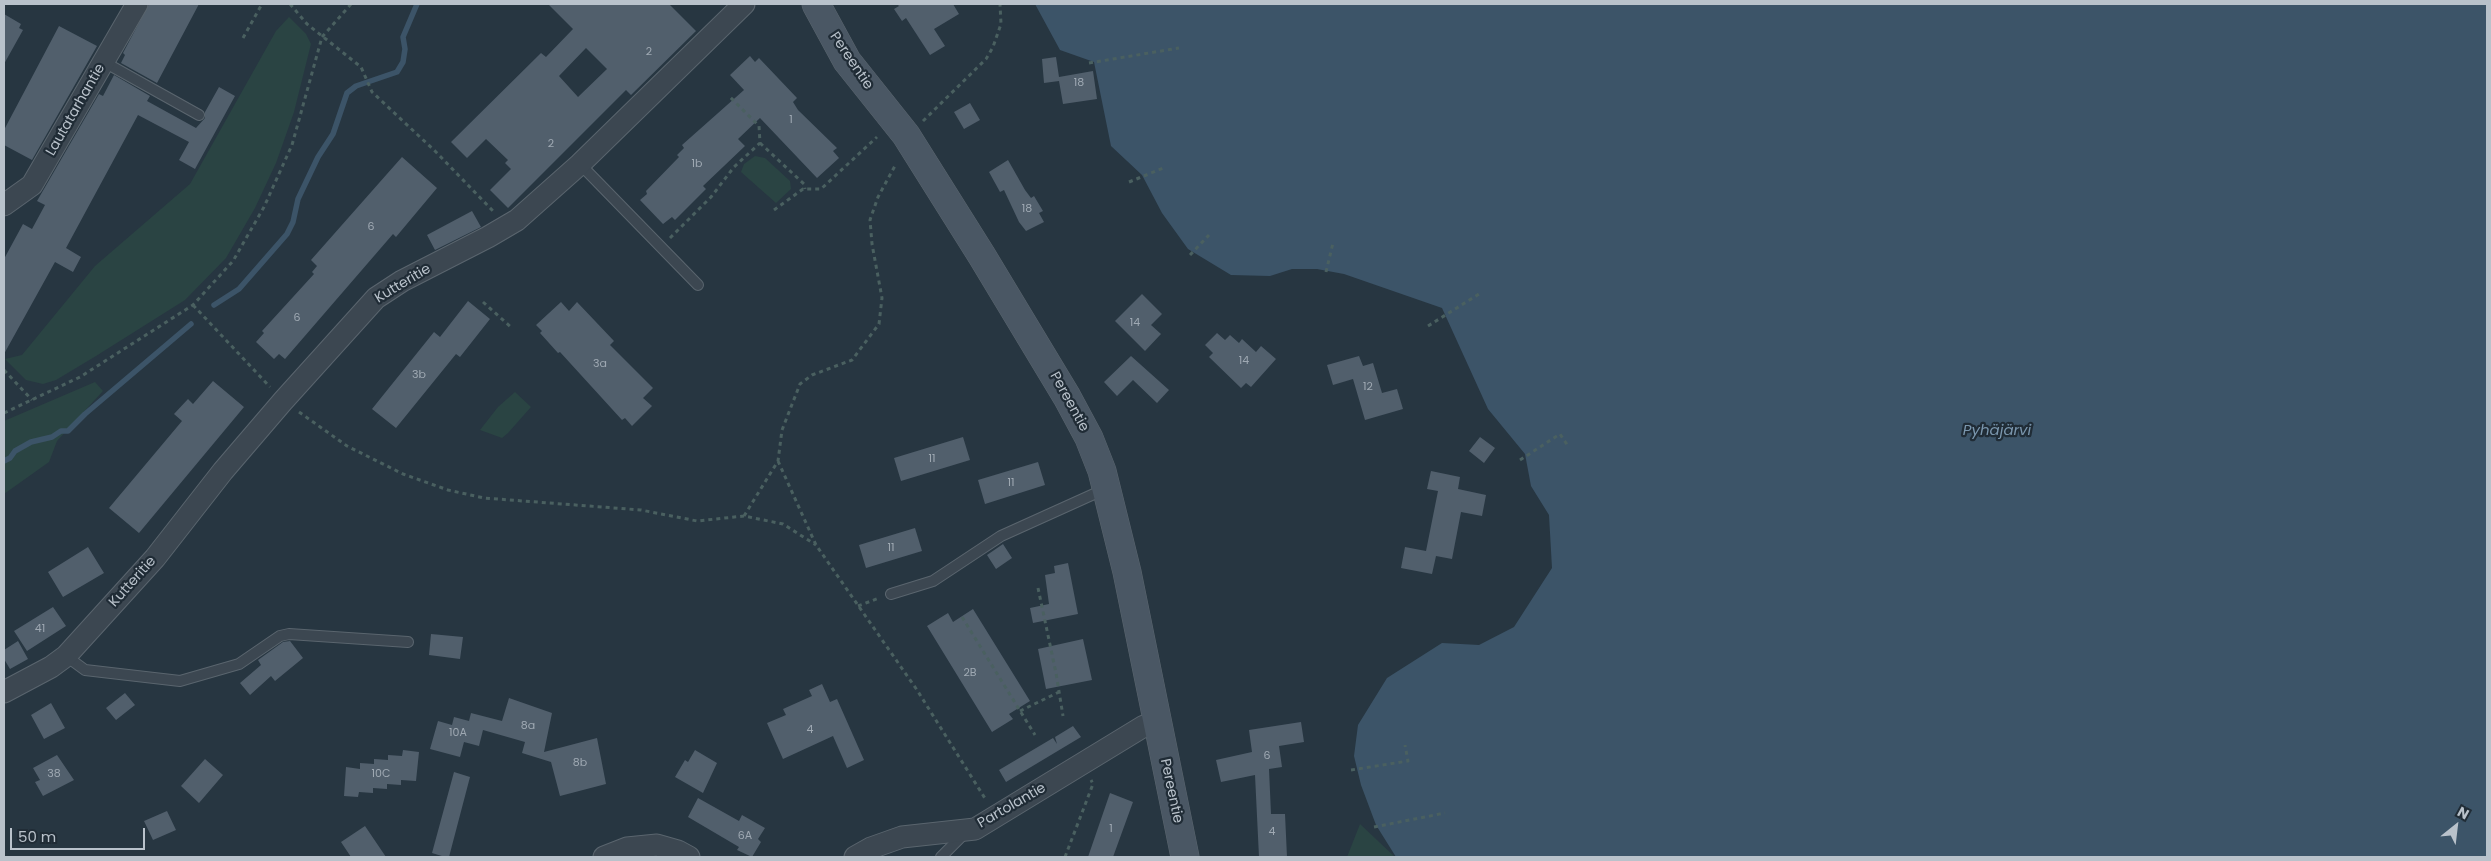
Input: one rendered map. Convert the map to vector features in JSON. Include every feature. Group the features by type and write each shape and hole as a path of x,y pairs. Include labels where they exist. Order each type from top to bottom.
{"street":[{"name":"Lautatarhantie","path":"4,205 32,185 137,4"},
{"name":"Kutteritie","path":"4,692 51,667 66,656 155,558 223,471 376,298 402,281 507,226 547,195 744,4"},
{"name":"Pereentie","path":"816,4 852,67 906,135 1044,358 1089,438 1106,488 1127,572 1185,857"},
{"name":"Partolantie","path":"855,857 871,848 902,837 975,829 1144,726 1158,726"},
{"path":"604,857 627,848 657,845 689,857"}],"lane":[{"path":"104,62 199,115"},
{"path":"580,164 698,285"},
{"path":"891,594 932,581 1000,536 1106,488"},
{"path":"66,656 85,670 180,681 239,664 280,636 290,634 408,642"},
{"path":"941,857 970,829"}],"path":[{"path":"243,38 262,4"},
{"path":"290,4 307,24 361,67 372,92 436,152 507,226"},
{"path":"4,413 80,378 193,305 233,261 264,207 292,145 322,37 351,4"},
{"path":"921,123 986,59 993,47 1001,24 1000,4"},
{"path":"1090,63 1179,48"},
{"path":"728,96 759,126 760,143 804,184 805,189"},
{"path":"873,130 882,143"},
{"path":"774,210 805,189 821,189 877,137"},
{"path":"661,247 711,197 734,167 760,143"},
{"path":"892,156 902,172"},
{"path":"744,516 778,460 782,430 800,384 812,375 852,360 879,324 882,298 872,244 870,220 878,197 896,164"},
{"path":"1129,182 1166,167"},
{"path":"1190,255 1209,235"},
{"path":"1326,272 1333,244"},
{"path":"1428,326 1478,294"},
{"path":"483,302 512,328"},
{"path":"193,305 283,401 348,446 403,474 448,490 484,498 641,510 697,521 744,516 783,524 816,545"},
{"path":"4,370 32,400"},
{"path":"1520,460 1560,434 1568,446"},
{"path":"778,460 816,545 918,690 997,817"},
{"path":"1038,588 1063,716"},
{"path":"858,606 891,594"},
{"path":"962,617 1035,735"},
{"path":"1020,711 1059,692"},
{"path":"1351,770 1408,761 1404,745"},
{"path":"1065,857 1093,784 1085,763"},
{"path":"1374,827 1445,813"}],"green space":[{"path":"289,17 306,34 311,44 294,112 276,163 255,208 226,258 185,300 96,356 56,380 43,384 26,380 5,359 22,355 95,266 190,184 276,31"},
{"path":"755,156 765,158 790,181 791,189 776,203 741,172 744,164"},
{"path":"95,382 103,391 57,441 49,462 4,494 4,421"},
{"path":"515,392 531,407 508,433 502,438 480,430 498,407"},
{"path":"1360,824 1395,857 1347,857"}],"water":[{"name":"Pyhäjärvi","path":"1035,4 2487,4 2487,857 1396,857 1376,825 1361,785 1354,756 1358,725 1387,678 1442,643 1479,645 1514,627 1552,568 1549,515 1531,486 1525,454 1488,409 1442,308 1344,274 1317,269 1292,269 1270,276 1231,275 1188,249 1162,213 1142,175 1111,146 1094,62 1060,50"}],"building":[{"path":"149,4 199,4 157,83 121,63 125,55 123,53"},
{"path":"548,4 669,4 696,31 631,95 626,90 508,208 490,190 511,169 505,163 508,160 486,139 467,158 451,142 541,53 546,57 573,29","holes":["586,48 607,69 578,97 559,76"]},
{"path":"897,4 953,4 959,14 934,29 945,46 930,55 906,18 902,21 894,9 899,6"},
{"path":"4,14 21,24 19,28 23,30 4,64"},
{"path":"59,26 97,46 32,160 4,145 4,130"},
{"path":"750,56 755,62 759,58 797,98 793,102 798,110 837,148 833,151 839,158 817,178 760,118 738,139 745,146 703,186 706,189 675,220 672,217 663,224 640,200 647,194 646,191 679,157 677,155 684,148 682,145 744,90 730,75"},
{"path":"1056,57 1059,77 1093,71 1097,99 1063,104 1059,81 1044,83 1042,59"},
{"path":"114,75 150,96 147,101 196,128 205,118 205,112 219,87 235,96 195,169 179,160 189,142 138,115 66,248 81,257 73,272 55,262 4,354 4,259 23,224 32,229 45,205 37,201 99,94 103,96"},
{"path":"970,103 980,120 964,129 954,112"},
{"path":"402,157 437,188 396,237 393,234 285,359 279,354 274,359 256,342 264,333 262,331 314,274 312,272 317,266 311,260"},
{"path":"1008,160 1025,190 1031,198 1034,196 1043,211 1039,213 1044,222 1026,231 1019,222 1004,190 1000,192 989,172"},
{"path":"472,211 481,227 435,250 427,235"},
{"path":"1142,294 1162,314 1151,325 1161,334 1145,351 1115,321"},
{"path":"468,301 490,319 460,357 456,354 396,428 372,409 434,332 440,337"},
{"path":"561,302 569,311 577,302 614,341 610,345 653,388 643,398 652,406 632,426 625,418 622,420 560,352 558,353 540,333 542,331 536,325"},
{"path":"1217,333 1225,340 1230,335 1239,343 1242,339 1256,352 1261,346 1276,359 1251,387 1246,383 1241,388 1209,357 1213,353 1205,345"},
{"path":"1131,356 1169,390 1157,403 1133,380 1117,396 1104,382"},
{"path":"1359,356 1363,366 1373,363 1382,393 1397,389 1403,409 1365,420 1353,379 1333,385 1327,365"},
{"path":"213,381 244,407 139,533 109,508 182,421 174,414 188,399 193,404"},
{"path":"963,437 970,460 901,481 894,458"},
{"path":"1480,437 1495,448 1484,463 1469,451"},
{"path":"1038,462 1045,485 985,504 978,480"},
{"path":"1431,471 1460,477 1458,489 1486,495 1482,516 1461,512 1452,559 1436,556 1432,574 1401,568 1405,547 1426,551 1438,491 1427,489"},
{"path":"915,528 922,551 866,568 859,545"},
{"path":"1003,544 1012,558 996,569 987,555"},
{"path":"88,547 104,573 63,597 48,572"},
{"path":"1068,563 1078,614 1033,623 1030,608 1049,604 1045,575 1055,573 1054,566"},
{"path":"53,607 66,626 27,651 14,631"},
{"path":"973,609 1030,701 1009,714 1013,719 992,732 927,626 948,613 953,622"},
{"path":"431,634 463,637 460,659 429,655"},
{"path":"1083,639 1092,680 1046,689 1038,649"},
{"path":"18,641 28,659 10,669 4,659 4,650"},
{"path":"290,641 303,658 275,681 271,676 250,695 240,683 261,665 258,660 283,642"},
{"path":"822,684 830,702 837,699 864,760 847,768 833,736 783,759 767,723 786,715 783,709 812,696 809,690"},
{"path":"125,693 135,705 116,720 106,708"},
{"path":"509,698 552,713 544,752 597,738 606,784 560,796 551,762 522,753 525,742 483,730 479,746 464,742 460,757 430,749 438,721 452,725 454,717 469,721 471,713 502,721"},
{"path":"51,703 65,728 44,739 31,715"},
{"path":"1301,722 1304,742 1279,746 1282,767 1269,769 1271,814 1285,814 1287,857 1259,857 1255,775 1221,782 1216,760 1252,752 1249,730"},
{"path":"1073,726 1081,737 1006,782 999,770 1053,738 1057,744 1055,737"},
{"path":"403,750 419,752 416,781 401,780 401,785 387,784 387,789 373,788 373,793 359,792 358,797 344,796 346,767 360,769 360,763 374,764 374,759 388,760 388,755 402,756"},
{"path":"695,750 717,763 703,793 675,777 685,760 688,762"},
{"path":"57,755 74,780 43,796 35,782 40,780 33,768"},
{"path":"205,759 223,775 199,803 181,786"},
{"path":"454,772 470,777 449,857 445,857 432,853"},
{"path":"1110,793 1133,802 1113,857 1088,857"},
{"path":"698,798 739,821 742,815 765,828 758,839 761,842 752,857 737,850 739,847 688,817"},
{"path":"167,811 176,830 153,840 144,821"},
{"path":"365,826 386,857 351,857 341,842"}],"waterway":[{"path":"214,305 239,289 287,234 293,222 298,199 318,157 333,134 347,93 356,86 397,72 403,62 405,49 403,37 417,4"},
{"path":"4,461 10,458 15,451 31,442 52,437 61,431 68,431 85,414 191,324"}]}
